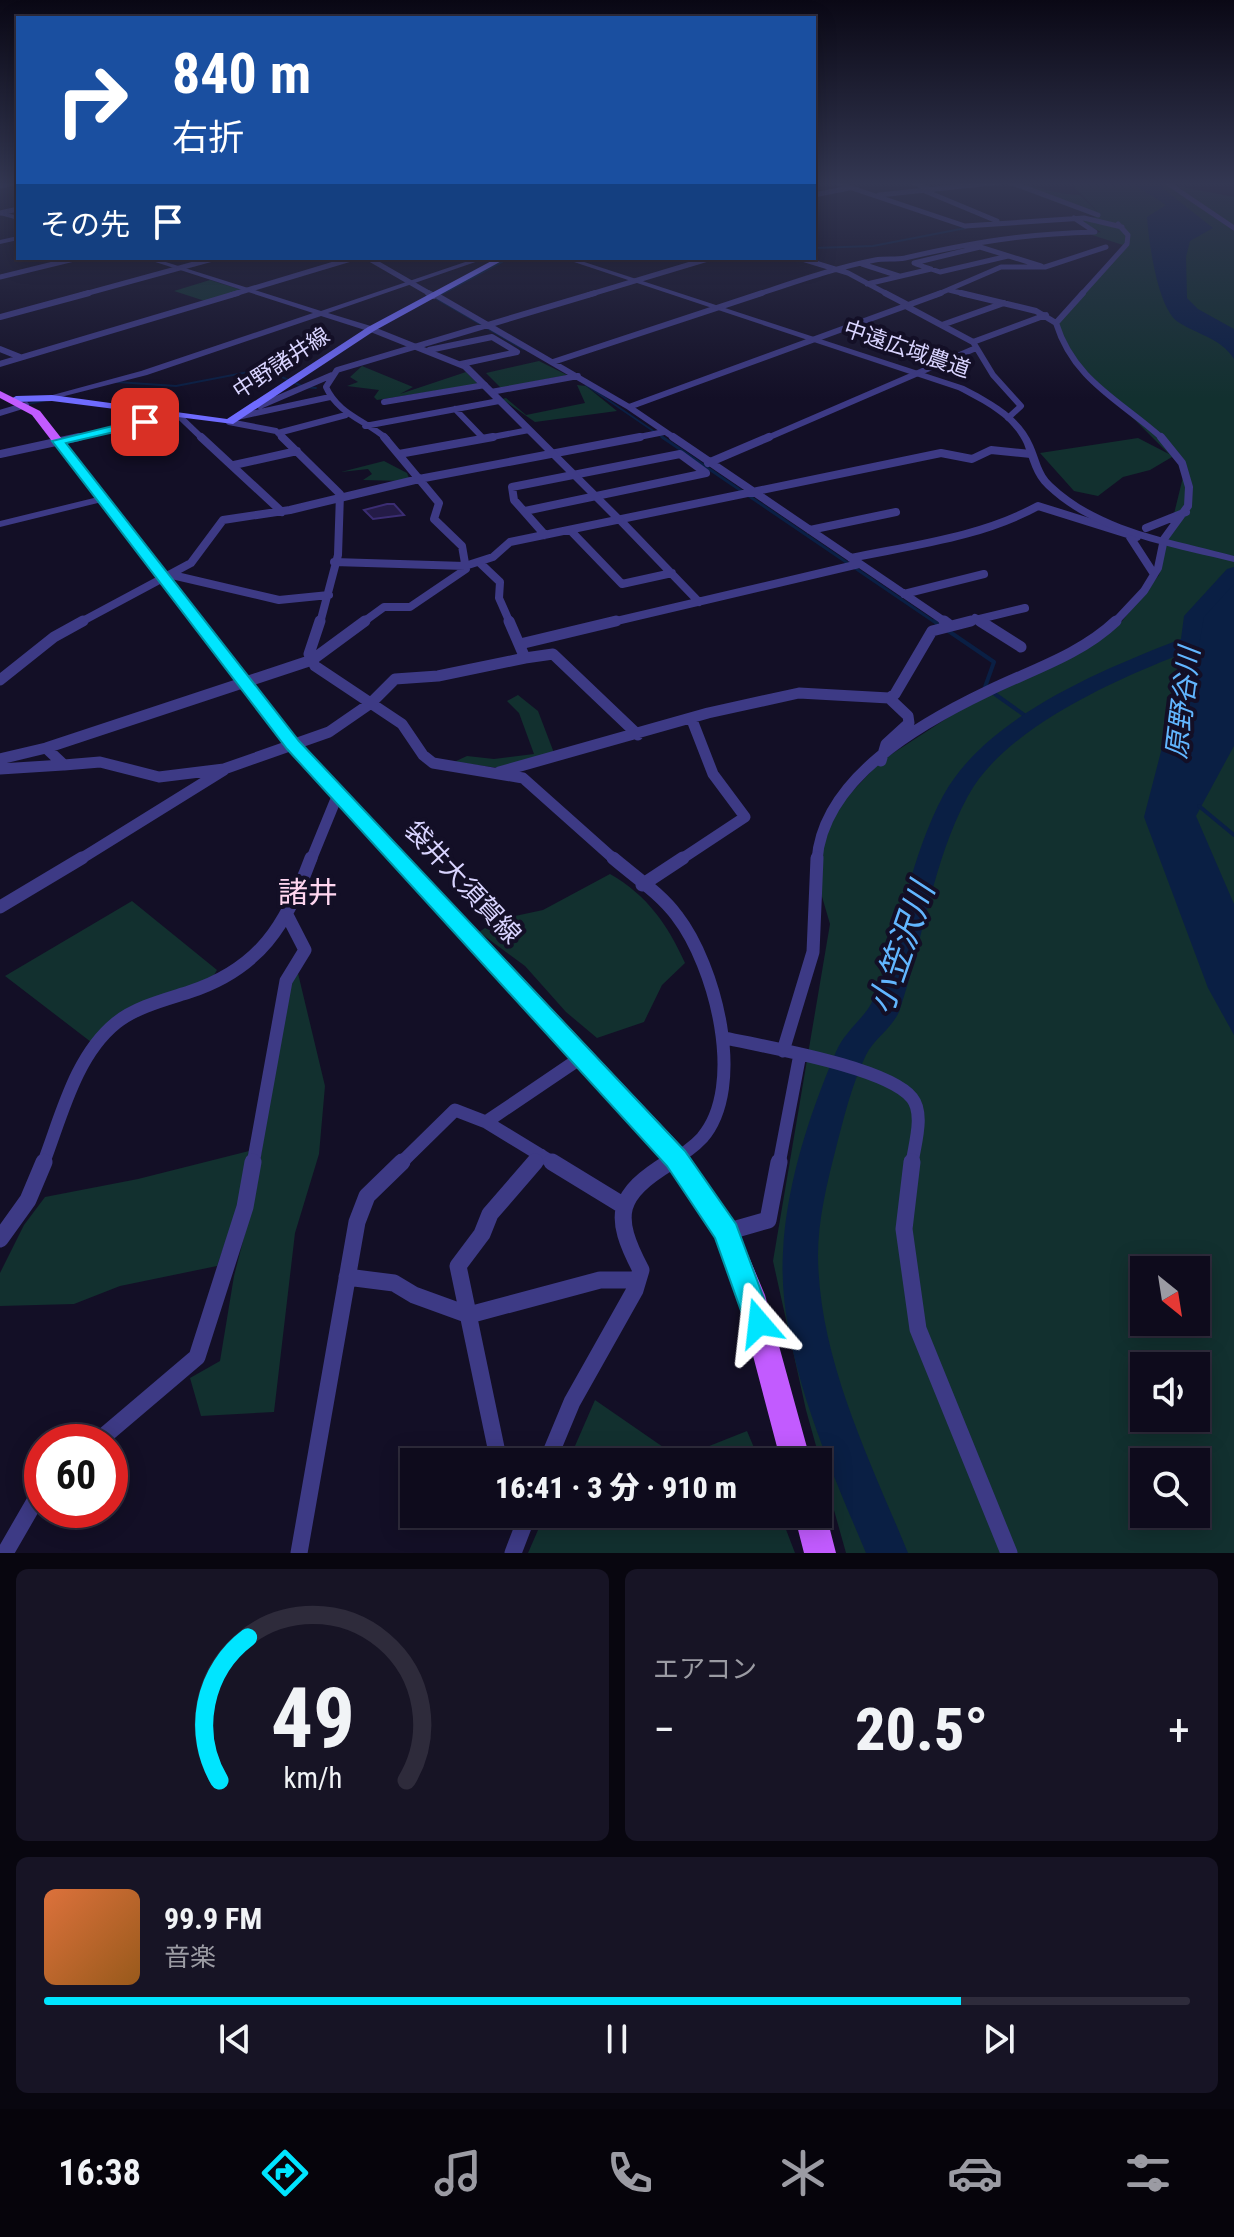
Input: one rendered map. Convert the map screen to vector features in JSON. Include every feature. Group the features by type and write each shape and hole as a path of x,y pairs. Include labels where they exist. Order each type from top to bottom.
{"main road":[{"name":"中野諸井線","path":"11,403 52,398 177,416 233,420 371,329 499,260"},
{"name":"袋井大須賀線","path":"11,403 58,441 168,578 243,683 293,745 676,1158 726,1232 751,1295 792,1448"},
{"path":"814,1528 820,1553"}],"street":[{"path":"553,362 834,269 920,254"},
{"path":"949,254 914,263 940,272 1009,256"},
{"path":"1004,254 1045,267"},
{"path":"1001,267 1045,267 1083,254"},
{"path":"708,463 920,372 975,345 1051,319 1119,254"},
{"path":"0,277 70,260"},
{"path":"152,260 371,329 461,364 699,602"},
{"path":"0,317 208,260"},
{"path":"0,364 347,260"},
{"path":"372,260 629,407 947,625"},
{"path":"52,398 144,373 478,260"},
{"name":"中遠広域農道","path":"571,260 920,372 973,394 1008,418 1027,441 1042,478 1075,505 1164,539 1234,559"},
{"path":"249,408 334,373 417,345 704,260"},
{"path":"805,260 867,284 975,345 1021,406 1008,418"},
{"path":"629,407 1024,261"},
{"path":"860,263 899,277"},
{"path":"867,284 931,269"},
{"path":"726,1232 768,1220 792,1052 813,950 816,846 843,795 881,761 977,697 1088,646 1123,614 1154,574 1159,567 1164,539 1187,512 1189,483 1179,457 1084,375 1051,319 1005,303 949,290"},
{"path":"942,325 1005,303"},
{"path":"429,350 492,337 517,352 461,364"},
{"path":"0,349 20,357"},
{"path":"316,363 334,373"},
{"path":"0,759 46,748 312,660 384,607 410,607 466,569 462,546 434,519 439,503 383,436 346,415 330,397 326,387 334,373"},
{"path":"384,402 578,376"},
{"path":"233,420 330,397"},
{"path":"365,426 499,401"},
{"path":"455,409 483,438"},
{"path":"278,433 346,415"},
{"path":"0,454 177,416 282,512"},
{"path":"233,420 278,433 340,494 342,528 329,595 309,654 315,666 402,724 423,755 433,763 523,778 676,914 689,932 715,999 725,1038 724,1080 710,1123 701,1138 655,1170 624,1206 620,1228 641,1270 572,1402 553,1448"},
{"path":"399,454 529,430"},
{"path":"0,680 54,637 191,563 223,520 282,512 419,479 664,432"},
{"path":"334,562 465,566 493,557 510,542 941,453 972,459 991,450 1031,454"},
{"path":"234,465 297,451"},
{"path":"525,511 706,473 680,454 512,487 525,511 545,535"},
{"path":"504,463 518,486"},
{"path":"0,524 102,499"},
{"path":"520,644 958,536 1016,518 1038,506 1134,537 1154,574"},
{"path":"810,530 896,512"},
{"path":"1146,528 1187,512"},
{"path":"570,530 622,584 672,573"},
{"path":"480,563 500,582 499,598 525,658"},
{"path":"904,594 984,574"},
{"path":"168,578 279,600 329,595"},
{"path":"491,775 708,713 799,693 889,698 895,694 932,631 1025,608"},
{"path":"975,618 1021,647"},
{"path":"0,769 100,762 172,778 224,769 329,732 371,703 395,679 499,666 553,654 638,735"},
{"path":"881,761 880,751 909,723 908,716 889,698"},
{"path":"642,885 745,817 713,774 692,720"},
{"path":"46,748 57,762 64,765"},
{"path":"0,907 200,788 224,769"},
{"path":"0,1239 29,1197 87,1059 103,1035 127,1016 156,1002 239,970 264,946 287,915 338,794"},
{"path":"118,1424 197,1357 245,1207 284,990 305,950 287,915"},
{"path":"725,1038 792,1052 876,1078 912,1098 918,1116 904,1229 918,1329 1009,1553"},
{"path":"486,1122 582,1057"},
{"path":"299,1553 357,1222 367,1196 455,1110 486,1122 624,1206"},
{"path":"496,1448 458,1266 482,1234 490,1214 541,1155"},
{"path":"347,1277 394,1283 414,1295 469,1315 600,1280 638,1280"},
{"path":"5,1553 24,1520"},
{"path":"513,1553 520,1528"}],"green space":[{"path":"1118,254 1234,254 1234,1553 846,1553 832,1503 832,1448 817,1448 773,1261 830,924 816,876 832,813 881,761 995,687 1062,659 1118,626 1159,575 1185,469 1172,457 1150,470 1123,477 1098,496 1074,491 1040,453 1138,438 1169,454 1070,355 1057,321"},
{"path":"210,280 242,290 205,301 174,291"},
{"path":"539,361 567,375 501,388 486,373"},
{"path":"362,366 413,387 400,394 466,372 478,384 377,400 374,397 379,390 347,386 358,382 350,377"},
{"path":"577,385 586,386 617,411 535,422 502,399 506,398 526,415 585,403"},
{"path":"384,461 407,473 409,478 402,481 363,480 372,474 368,469 341,472"},
{"path":"518,695 538,711 554,753 499,768 454,762 467,756 494,759 534,754 519,713 507,701"},
{"path":"610,874 646,901 671,936 685,963 662,985 644,1022 597,1038 566,1012 525,966 479,932 497,920 543,910"},
{"path":"132,901 217,970 214,975 91,1042 5,976"},
{"path":"296,965 325,1086 319,1154 295,1233 274,1412 201,1416 190,1378 220,1361 234,1276 257,1186 279,1012"},
{"path":"249,1151 240,1201 217,1266 120,1286 74,1304 0,1306 0,1273 24,1225 45,1197 138,1179"},
{"path":"595,1400 665,1448 574,1448"},
{"path":"747,1431 754,1448 704,1448"},
{"path":"539,1528 785,1528 795,1553 528,1553"}],"water":[{"path":"1152,254 1187,254 1187,298 1198,309 1234,329 1234,359 1223,346 1178,322 1165,303"},
{"path":"1234,572 1234,746 1196,816 1234,904 1234,1035 1208,988 1144,817 1192,632 1212,594"}],"building":[{"path":"394,504 404,515 373,519 364,510"}],"waterway":[{"path":"438,296 505,260"},
{"path":"437,299 523,349"},
{"path":"117,382 176,386 264,369 304,387 316,388"},
{"path":"586,385 665,439"},
{"path":"24,405 46,400"},
{"path":"662,437 936,623"},
{"name":"原野谷川","path":"1189,658 1194,616 1234,573"},
{"path":"934,621 939,625"},
{"path":"947,630 994,662 985,687 1034,722"},
{"name":"小笠沢川","path":"887,1553 846,1452 823,1383 806,1313 801,1277 808,1194 834,1098 853,1049 884,1012 934,848 956,795 973,771 997,747 1060,703 1095,684 1190,643"},
{"path":"1199,806 1234,835"}],"district":[{"name":"諸井","path":"308,892"}],"route":[{"path":"145,422 58,441 293,745 676,1158 726,1232 759,1323"}]}
